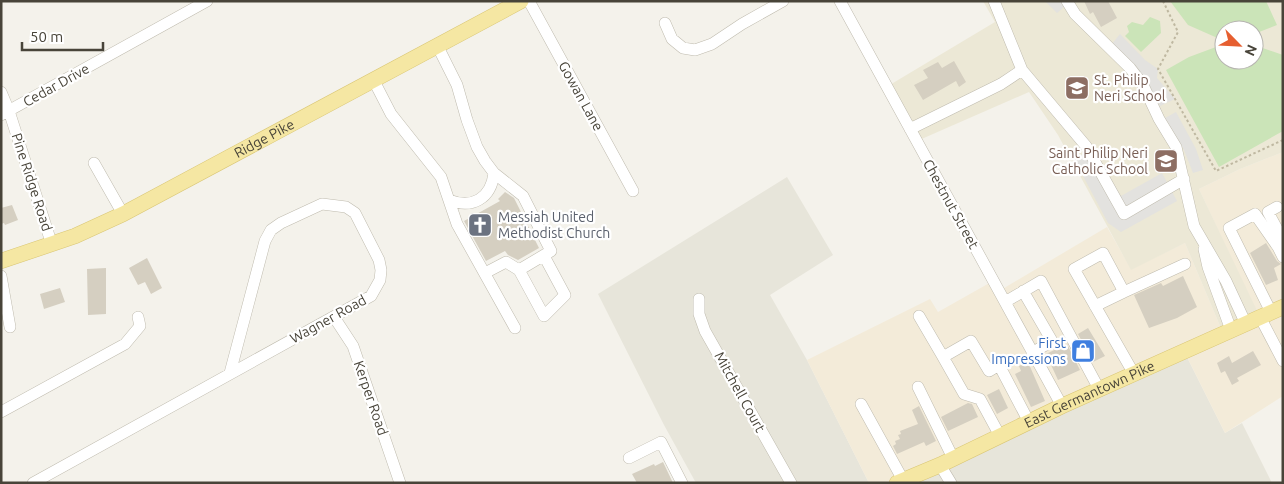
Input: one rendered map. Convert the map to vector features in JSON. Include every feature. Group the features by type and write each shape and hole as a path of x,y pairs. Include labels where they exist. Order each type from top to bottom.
{"main road":[{"name":"Ridge Pike","path":"1,260 52,245 84,233 123,214 520,1"},
{"name":"East Germantown Pike","path":"900,481 1271,312"}],"street":[{"name":"Cedar Drive","path":"5,113 208,1"},
{"name":"Gowan Lane","path":"530,1 633,191"},
{"path":"665,23 672,39 683,48 695,50 712,44 742,24 783,1"},
{"name":"Chestnut Street","path":"840,1 1062,406"},
{"path":"994,1 1022,70 1086,146 1124,214 1184,180"},
{"path":"1067,1 1075,14 1130,68 1143,85 1176,147 1194,226 1226,281 1246,324"},
{"path":"436,45 457,85 477,147 494,174 523,196 551,251 519,270"},
{"path":"910,129 1001,84 1022,70"},
{"path":"374,81 390,114 418,146 441,177 457,224 515,328"},
{"name":"Pine Ridge Road","path":"1,92 5,113 52,245"},
{"path":"94,163 123,214"},
{"path":"449,200 466,204 475,202 489,191 494,174"},
{"name":"Wagner Road","path":"33,483 370,296 380,280 381,270 379,260 355,213 346,207 322,204 281,223 271,230 265,241 230,373"},
{"path":"1277,207 1268,212 1283,240"},
{"path":"1283,258 1256,214 1229,228 1271,312 1283,361"},
{"path":"1202,240 1208,267 1230,330"},
{"path":"1124,292 1103,253 1074,269 1134,374"},
{"path":"485,273 506,262 519,270 544,316 565,295 544,256"},
{"path":"1095,306 1185,264"},
{"path":"1,276 10,327"},
{"path":"1005,302 1041,281 1099,390"},
{"path":"1023,291 1052,341 1032,353"},
{"name":"Mitchell Court","path":"699,299 699,314 706,331 791,483"},
{"path":"919,316 964,394 980,399 1000,436"},
{"path":"1,412 125,344 140,326 138,317"},
{"name":"Kerper Road","path":"334,317 353,346 400,483"},
{"path":"943,357 971,341 989,371 999,365 1029,422"},
{"path":"918,387 947,461 951,483"},
{"path":"861,404 900,481"},
{"path":"629,458 661,442 682,483"}],"path":[{"path":"1163,1 1178,32 1158,69 1216,171 1283,140"}],"shaded area":[{"name":"Saint Philip Neri Catholic School","path":"983,1 1283,1 1283,152 1240,169 1199,189 1260,317 1223,333 1185,243 1131,270 1058,135 1029,92 917,141 888,86 995,22"},
{"path":"1045,1 1071,1 1057,13"},
{"path":"1120,34 1145,60 1158,69 1157,78 1175,99 1160,106 1137,68 1112,44"},
{"path":"1176,112 1196,149 1203,170 1193,173 1184,150 1165,118"},
{"path":"1092,149 1121,196 1162,173 1177,201 1121,232 1108,223 1074,159"},
{"path":"1283,152 1283,396 1225,433 1184,351 897,483 869,483 807,360 930,299 938,312 993,281 999,291 1107,227 1131,269 1185,243 1223,333 1259,317 1199,189 1240,169"},
{"path":"787,177 833,255 770,295 807,360 869,483 696,483 664,425 598,294"},
{"path":"1184,351 1225,433 1242,423 1272,483 897,483"}],"green space":[{"path":"1170,1 1266,1 1277,25 1264,30 1264,20 1214,20 1214,36 1188,25"},
{"path":"1150,17 1160,21 1161,33 1141,52 1125,36 1129,32 1127,26 1132,22 1143,25"},
{"path":"1214,48 1214,70 1264,70 1264,48 1283,55 1283,131 1219,167 1166,70 1189,57"}],"building":[{"path":"1084,1 1108,1 1117,18 1101,27 1093,12 1090,14"},
{"path":"954,61 966,82 959,87 956,81 923,100 914,85 928,78 923,70 938,62 942,68"},
{"name":"Messiah United Methodist Church","path":"505,192 514,198 539,248 518,260 508,255 505,251 486,261 464,221 500,201 498,199"},
{"path":"12,205 18,220 5,225 4,223 1,224 1,208"},
{"path":"1266,243 1277,261 1281,264 1274,268 1278,280 1266,285 1250,253"},
{"path":"147,258 162,288 151,294 145,282 138,285 129,268"},
{"path":"106,268 106,314 88,315 87,269"},
{"path":"1183,276 1197,307 1177,318 1149,328 1134,295 1161,283 1163,286"},
{"path":"60,288 65,302 44,309 40,294"},
{"path":"1088,328 1105,356 1093,362 1078,334"},
{"path":"1067,344 1080,370 1058,380 1046,354"},
{"path":"1253,351 1261,365 1237,378 1239,381 1232,385 1225,371 1221,373 1217,363 1229,356 1232,363"},
{"path":"1028,362 1045,401 1031,407 1015,374 1021,371 1019,366"},
{"path":"999,389 1008,408 997,414 987,395"},
{"path":"968,403 972,404 978,417 948,431 941,417"},
{"path":"919,406 936,441 926,446 924,442 897,454 893,446 896,444 895,441 900,439 898,435 901,434 900,431 918,424 912,410"},
{"path":"663,462 673,483 637,483 632,474"}],"place":[{"name":"St. Philip Neri School","path":"1077,88"},
{"name":"Saint Philip Neri Catholic School","path":"1166,161"},
{"name":"Messiah United Methodist Church","path":"480,225"},
{"name":"First Impressions","path":"1083,351"}]}
